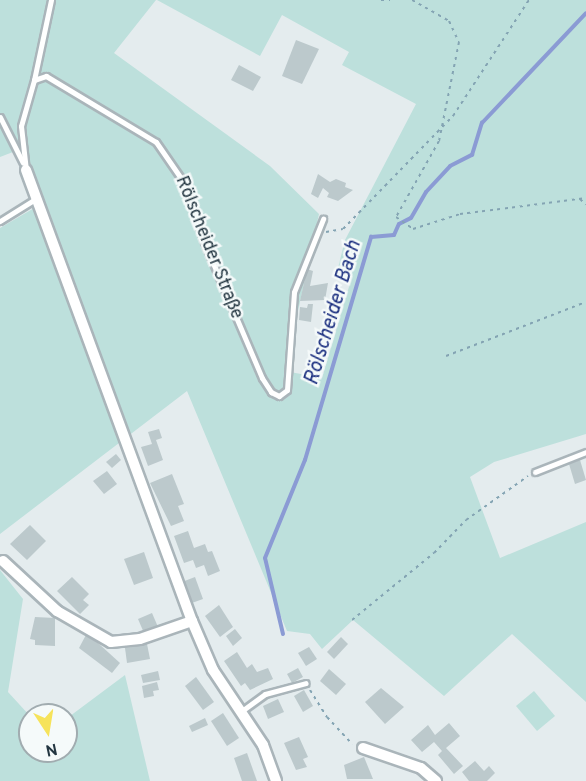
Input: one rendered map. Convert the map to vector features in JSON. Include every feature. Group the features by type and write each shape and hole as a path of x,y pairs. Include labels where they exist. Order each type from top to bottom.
{"street":[{"path":"26,170 34,200 192,621 213,670 243,710 263,745 276,781"},
{"path":"3,561 57,611 111,642 140,639 192,621"},
{"path":"363,748 421,768 436,781"}],"lane":[{"path":"26,170 21,134 51,0"},
{"name":"Rölscheider Straße","path":"34,80 50,77 111,116 145,133 166,153 192,201 204,242 248,348 275,395 287,390 294,292 323,219"},
{"path":"0,117 26,170"},
{"path":"0,221 34,200"},
{"path":"535,472 586,452"},
{"path":"243,710 265,694 306,683"}],"path":[{"path":"381,0 390,0"},
{"path":"412,0 449,21 458,35 442,126 434,154 396,217 405,226 416,228 460,214 586,198"},
{"path":"319,229 333,233 343,229 442,126 485,71 529,0"},
{"path":"580,199 586,205"},
{"path":"446,356 586,302"},
{"path":"352,620 434,553 466,520 535,472"},
{"path":"306,683 341,735 363,748"}],"green space":[{"path":"0,0 156,0 114,53 270,166 319,214 285,371 322,378 351,280 336,276 345,240 416,104 342,65 349,52 282,15 260,56 157,0 586,0 586,434 494,462 470,477 500,558 586,522 586,702 512,634 444,696 353,620 322,649 310,634 287,631 187,391 0,534 0,228 41,204 26,147 0,157"},
{"path":"0,570 23,599 8,692 18,703 18,763 78,763 78,710 125,675 150,781 0,781"},
{"path":"534,691 555,716 537,731 516,706"}],"building":[{"path":"296,40 319,49 302,84 282,76"},
{"path":"239,65 261,77 253,91 231,80"},
{"path":"318,174 330,182 336,179 346,183 345,187 353,190 338,201 327,197 329,193 323,188 318,198 311,194"},
{"path":"307,269 313,271 310,286 328,283 325,300 300,301"},
{"path":"308,304 313,304 311,322 299,320 300,307 307,308"},
{"path":"159,429 162,438 156,440 163,460 148,466 141,447 152,444 148,432"},
{"path":"116,454 121,460 112,468 106,462"},
{"path":"580,460 586,480 575,484 569,464"},
{"path":"107,471 117,484 104,494 93,481"},
{"path":"172,474 184,504 178,506 184,521 171,526 150,483"},
{"path":"30,525 46,541 27,560 10,544"},
{"path":"188,531 194,548 205,544 208,552 212,551 220,571 208,576 204,565 196,568 193,560 184,563 174,536"},
{"path":"144,552 153,578 134,585 124,559"},
{"path":"72,577 89,594 83,600 89,605 80,614 57,591"},
{"path":"195,577 203,599 189,604 182,582"},
{"path":"219,605 233,627 220,637 205,616"},
{"path":"152,613 158,627 144,633 138,619"},
{"path":"35,617 55,618 55,646 35,645 35,640 30,639"},
{"path":"235,629 242,638 233,646 226,636"},
{"path":"87,633 120,663 112,673 79,648"},
{"path":"341,637 348,644 334,659 327,652"},
{"path":"147,644 150,659 127,663 125,648"},
{"path":"309,647 317,659 306,666 298,653"},
{"path":"237,652 247,668 252,664 257,672 268,668 273,679 250,690 245,683 241,686 224,661"},
{"path":"298,668 303,677 292,683 287,674"},
{"path":"329,669 346,684 336,695 320,681"},
{"path":"158,671 160,680 143,683 141,675"},
{"path":"196,677 214,702 203,710 185,686"},
{"path":"157,682 159,690 153,691 154,696 144,698 142,686"},
{"path":"381,688 404,707 385,724 365,702"},
{"path":"304,690 313,706 303,712 294,696"},
{"path":"278,699 284,712 268,719 263,706"},
{"path":"223,713 239,738 227,746 211,721"},
{"path":"205,718 208,725 192,732 189,726"},
{"path":"449,723 460,736 446,748 463,766 454,774 438,755 442,751 434,742 422,752 411,740 428,725 435,735"},
{"path":"299,737 308,757 303,759 307,767 296,770 284,743"},
{"path":"247,753 257,781 242,781 234,758"},
{"path":"364,757 373,779 347,779 344,765"},
{"path":"475,761 484,771 489,766 495,773 487,781 469,781 462,772"}],"waterway":[{"name":"Rölscheider Bach","path":"283,634 265,558 305,460 371,237 394,235 399,224 411,218 426,192 450,166 472,155 482,123 586,13"}]}
